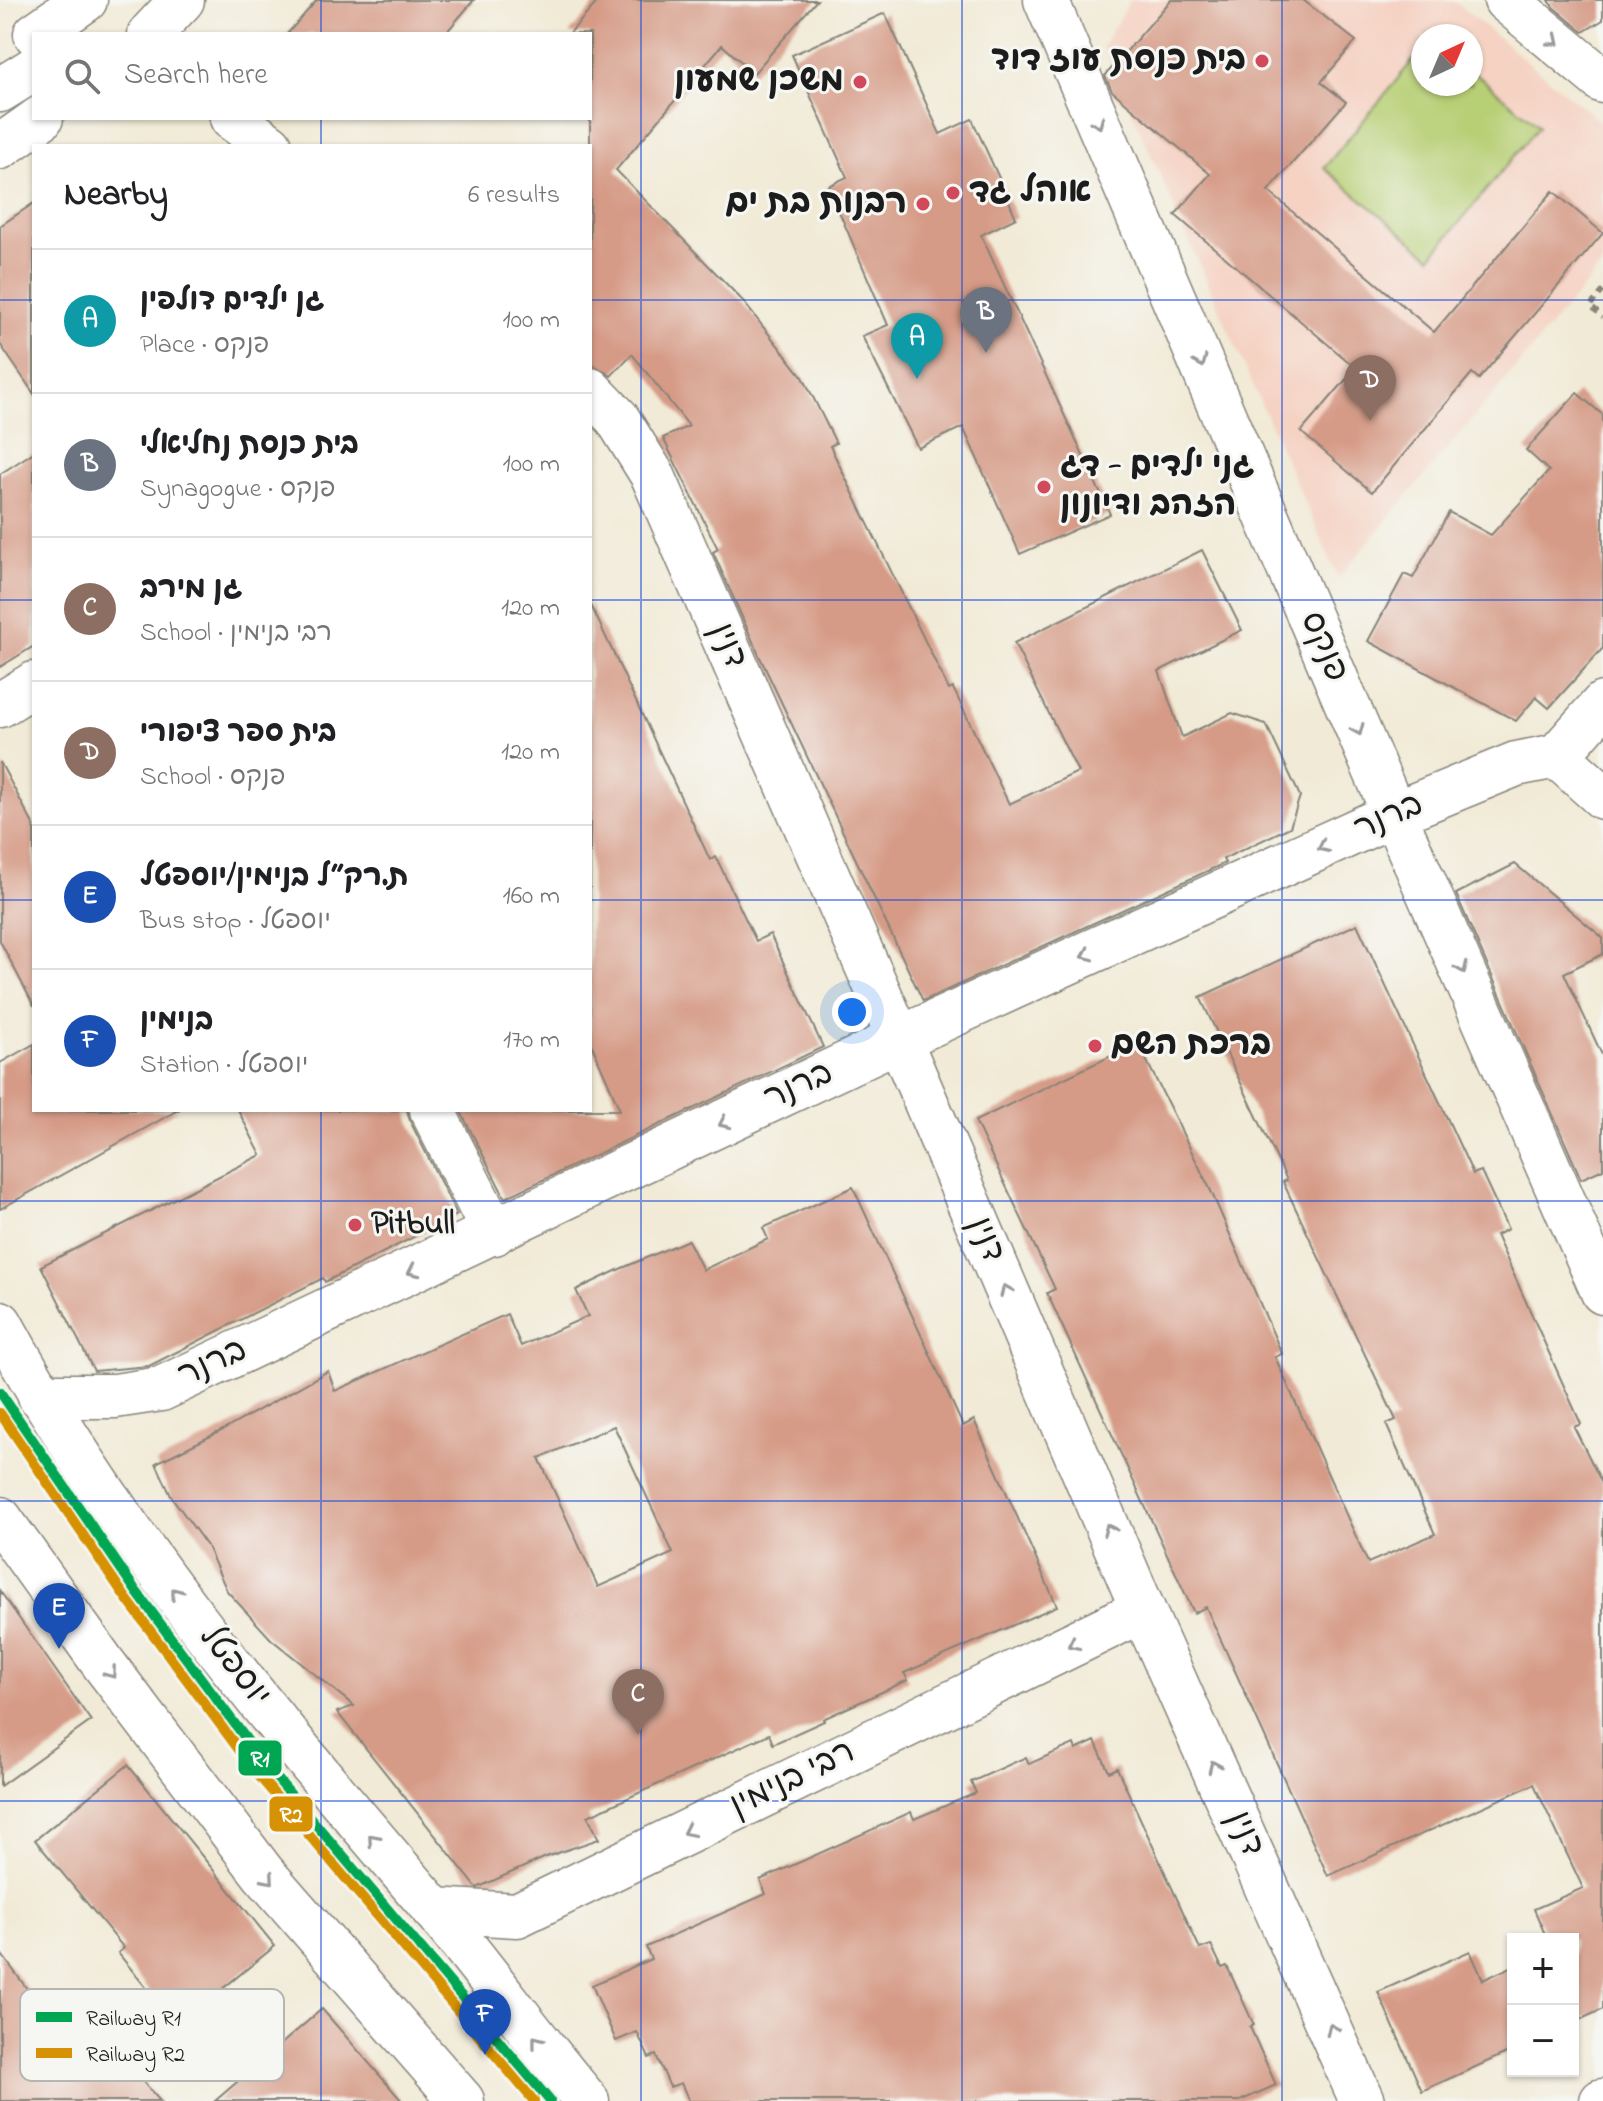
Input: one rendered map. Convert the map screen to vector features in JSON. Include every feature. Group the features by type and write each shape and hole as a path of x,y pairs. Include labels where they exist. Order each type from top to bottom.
{"street":[{"path":"39,32 85,0"},
{"path":"78,32 111,0"},
{"name":"פנקס","path":"1046,0 1394,814 1603,1292"},
{"path":"1506,0 1603,81"},
{"path":"0,56 32,37"},
{"path":"0,90 32,70"},
{"path":"235,120 267,144"},
{"name":"דנין","path":"592,392 617,418 653,476 899,1039 1143,1610 1359,2100"},
{"path":"0,705 32,685"},
{"path":"1603,704 1557,756 1603,797"},
{"name":"ברנר","path":"40,1396 115,1396 161,1389 899,1039 1394,814 1516,764 1557,756"},
{"path":"433,1112 494,1233"},
{"name":"יוספטל","path":"0,1323 40,1396 139,1546 344,1807 434,1910 587,2101"},
{"path":"0,1519 103,1663 263,1873 462,2101"},
{"name":"רבי בנימין","path":"434,1910 517,1915 1143,1610"}],"path":[{"path":"1603,291 1590,306 1603,317"}],"shaded area":[{"path":"1130,0 1453,0 1482,24 1411,24 1411,96 1483,96 1483,25 1603,124 1603,264 1338,578 1103,46"}],"green space":[{"path":"1411,63 1411,96 1483,96 1483,80 1539,126 1431,257 1324,168"}],"building":[{"path":"317,0 474,0 447,32 289,32"},
{"path":"599,0 817,0 754,73 722,45 616,170 741,299 803,377 836,443 830,446 949,690 953,688 1009,804 1078,772 1014,643 1202,550 1242,630 1159,671 1182,737 1232,713 1266,724 1300,796 1290,827 1223,859 1225,863 923,1001 758,653 713,552 718,549 663,438 689,426 632,354 611,376 592,363 592,32 571,32"},
{"path":"1171,0 1303,0 1356,41 1321,82 1346,102 1268,191 1434,332 1553,191 1603,233 1479,379 1472,373 1372,492 1301,432 1356,368 1175,215 1210,174 1112,91 1105,76"},
{"path":"1549,0 1603,0 1603,20 1583,32"},
{"path":"885,13 940,134 972,119 1004,189 1016,218 981,235 1110,514 1020,554 963,427 918,448 862,336 888,325 828,186 847,177 792,55"},
{"path":"32,204 32,391 0,344 0,226"},
{"path":"1577,393 1603,415 1603,648 1549,708 1536,697 1516,721 1368,641 1404,574 1413,578 1449,512 1491,535 1549,471 1526,450"},
{"path":"32,453 32,647 0,667 0,474"},
{"path":"592,607 710,860 716,857 756,941 770,934 823,1047 505,1198 461,1112 620,1110 592,1046"},
{"path":"0,762 32,822 32,1002 0,941"},
{"path":"1515,864 1603,938 1603,954 1564,973 1603,1057 1603,1169 1581,1179 1456,894"},
{"path":"1357,924 1473,1174 1481,1171 1508,1229 1496,1235 1581,1424 1574,1427 1603,1485 1603,2009 1579,2020 1579,1933 1544,1933 1534,1909 1583,1888 1534,1784 1328,1876 1206,1607 1194,1613 1047,1293 1055,1289 975,1121 1138,1043 1211,1191 1282,1354 1275,1357 1368,1563 1435,1534 1386,1424 1396,1420 1283,1182 1287,1180 1200,997"},
{"path":"32,1045 32,1112 174,1112 0,1209 0,1063"},
{"path":"239,1112 408,1112 457,1215 325,1282 323,1278 149,1366 94,1371 41,1266 261,1155"},
{"path":"853,1187 963,1426 974,1420 1057,1606 904,1673 908,1680 773,1744 769,1734 588,1816 599,1839 546,1857 477,1888 337,1712 354,1706 271,1639 227,1591 207,1546 171,1496 156,1463 225,1429 328,1371 335,1391 507,1314 521,1346 588,1316 576,1290 688,1240 703,1270 768,1239 763,1228","holes":["614,1426 673,1553 598,1587 539,1458"]},
{"path":"0,1591 91,1721 0,1786"},
{"path":"1095,1741 1109,1772 1117,1768 1200,1949 1211,1945 1222,1968 1227,1966 1254,2025 1250,2027 1276,2085 1240,2101 689,2101 681,2083 670,2087 656,2055 649,2058 637,2032 616,2041 592,1985 651,1959 646,1947 766,1894 760,1880 911,1812 914,1819 976,1793 971,1782 1026,1757 1029,1764 1074,1744 1076,1750"},
{"path":"128,1765 275,1946 222,1989 147,1989 118,1953 124,1948 35,1840"},
{"path":"1470,1951 1483,1980 1507,1969 1507,2053 1422,2091 1378,1992"},
{"path":"0,1952 27,1989 20,1989 20,2081 142,2081 160,2101 0,2101"},
{"path":"322,2009 402,2101 215,2101 238,2081 284,2081 284,2042"}],"rail line":[{"name":"R1","path":"0,1392 136,1591 264,1763 550,2101"},
{"name":"R2","path":"0,1413 126,1598 254,1770 534,2101"}],"place":[{"name":"בית כנסת עוז דוד","path":"1262,61"},
{"name":"משכן שמעון","path":"860,82"},
{"name":"אוהל גד","path":"953,193"},
{"name":"רבנות בת ים","path":"923,204"},
{"name":"בית כנסת נחליאלי","path":"986,353"},
{"name":"גן ילדים דולפין","path":"917,379"},
{"name":"בית ספר ציפורי","path":"1370,421"},
{"name":"גני ילדים - דג הזהב ודיונון","path":"1044,487"},
{"name":"ברכת השם","path":"1095,1046"},
{"name":"Pitbull","path":"355,1225"},
{"name":"ת.רק״ל בנימין/יוספטל","path":"59,1649"},
{"name":"גן מירב","path":"638,1735"},
{"name":"בנימין","path":"485,2055"}]}
